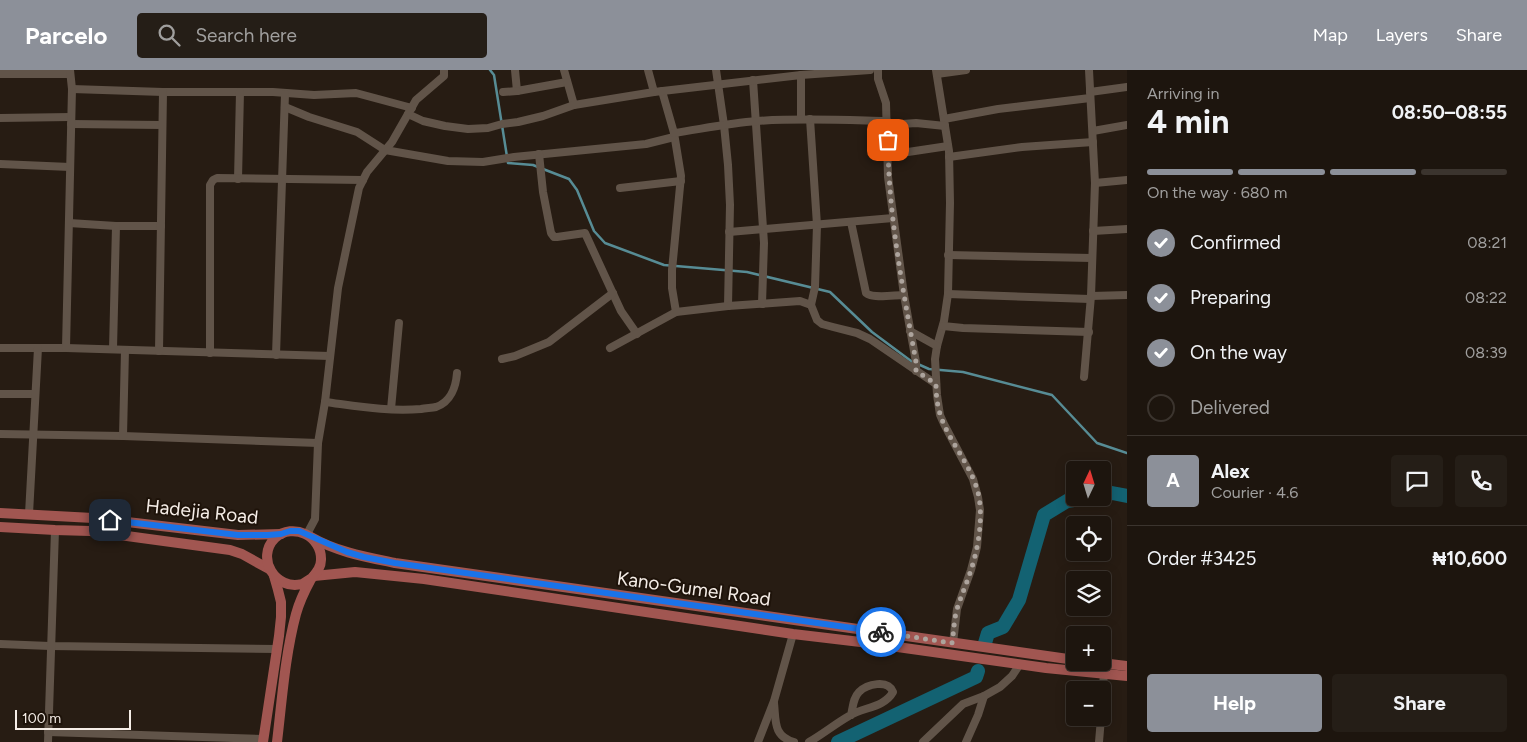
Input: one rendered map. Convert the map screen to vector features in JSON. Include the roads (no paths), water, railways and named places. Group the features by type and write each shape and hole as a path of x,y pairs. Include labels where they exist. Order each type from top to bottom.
{"main road":[{"name":"Hadejia Road","path":"0,513 94,518 238,535 281,534"},
{"name":"Hadejia Road","path":"0,527 90,531 230,550 242,554 271,572"},
{"path":"263,741 279,636 281,602 267,561 267,553 274,539 281,534 299,531 309,536 317,544 321,560 319,569 302,598 292,629 277,742"},
{"name":"Kano-Gumel Road","path":"309,536 347,552 395,563 1066,659"},
{"path":"271,572 282,582 292,585 303,584 313,577"},
{"name":"Kano-Gumel Road","path":"313,577 356,572 424,578 793,634 1127,676"},
{"path":"710,622 711,609"},
{"path":"1111,664 1127,666"}],"street":[{"path":"309,536 315,519 318,443 325,402 338,288 359,188 367,172 392,142 416,100 444,76 444,70"},
{"path":"515,70 517,91"},
{"path":"564,70 574,105"},
{"path":"648,70 674,135 681,181 672,268 672,288 676,312"},
{"path":"716,70 724,125 730,205 728,306"},
{"path":"72,89 314,95 356,93 410,111 423,121 468,129 488,128 518,122 543,116 574,105 658,91 820,71 870,70"},
{"path":"878,70 878,79 885,94 886,103 888,177 893,218 916,366"},
{"path":"952,643 957,610 977,547 980,510 973,479 952,440 940,414 938,404 935,364 937,346 947,309 950,215 948,146 936,72 966,70"},
{"path":"1084,377 1095,183 1089,70"},
{"path":"0,74 70,72 72,89 66,348"},
{"path":"801,74 817,225 815,290 811,305 817,320 822,324 857,333 870,339 916,366 936,384"},
{"path":"753,80 764,244 762,304"},
{"path":"503,92 568,82"},
{"path":"285,107 309,117 357,132 385,150 448,161 483,162 511,157 646,144 674,135 755,121 805,119 887,123 945,123 998,108 1090,95 1127,86"},
{"path":"159,351 162,92"},
{"path":"238,178 240,92"},
{"path":"276,355 285,94"},
{"path":"0,118 162,125"},
{"path":"1093,131 1127,125"},
{"path":"949,158 1022,147 1094,142"},
{"path":"888,155 948,146"},
{"path":"539,154 551,233 554,237 585,233 621,311 637,334"},
{"path":"0,164 70,167"},
{"path":"210,353 210,185 213,180 217,178 363,180"},
{"path":"1095,183 1127,180"},
{"path":"620,188 681,181"},
{"path":"729,232 893,218"},
{"path":"852,222 866,294 869,296 904,295"},
{"path":"69,223 161,226"},
{"path":"113,350 116,226"},
{"path":"1093,231 1127,229"},
{"path":"948,255 1092,258"},
{"path":"502,359 515,356 549,342 613,293"},
{"path":"948,294 1090,297 1127,295"},
{"path":"610,348 676,312 728,306 800,302 811,305"},
{"path":"390,409 399,323"},
{"path":"943,326 1088,332"},
{"path":"910,331 937,346"},
{"path":"0,348 66,348 330,356"},
{"path":"29,514 38,348"},
{"path":"123,436 125,350"},
{"path":"325,402 412,410 438,407 450,396 456,383 457,373"},
{"path":"0,394 35,394"},
{"path":"0,434 318,443"},
{"path":"48,742 50,646 56,530"},
{"path":"758,742 774,701 793,634"},
{"path":"0,644 277,649"},
{"path":"923,742 963,704 1000,687 1012,676 1020,664"},
{"path":"1103,681 1104,674"},
{"path":"809,742 851,715 890,698 893,692 892,689 886,685 878,684 860,692 855,698 851,715"},
{"path":"966,742 984,696"},
{"path":"774,701 777,728 785,739 794,742"},
{"path":"1099,742 1100,726"},
{"path":"48,732 263,741"}],"waterway":[{"path":"490,70 494,75 508,163 538,167"},
{"path":"543,169 569,179 577,190 594,231 605,243 664,265 747,272 830,292 872,332 911,361 929,369 963,372 1052,395 1097,443 1127,453"},
{"path":"1111,493 1127,496"},
{"path":"985,643 988,633 1003,627 1019,600 1044,515 1066,502"},
{"path":"838,742 976,677 978,671"}]}
